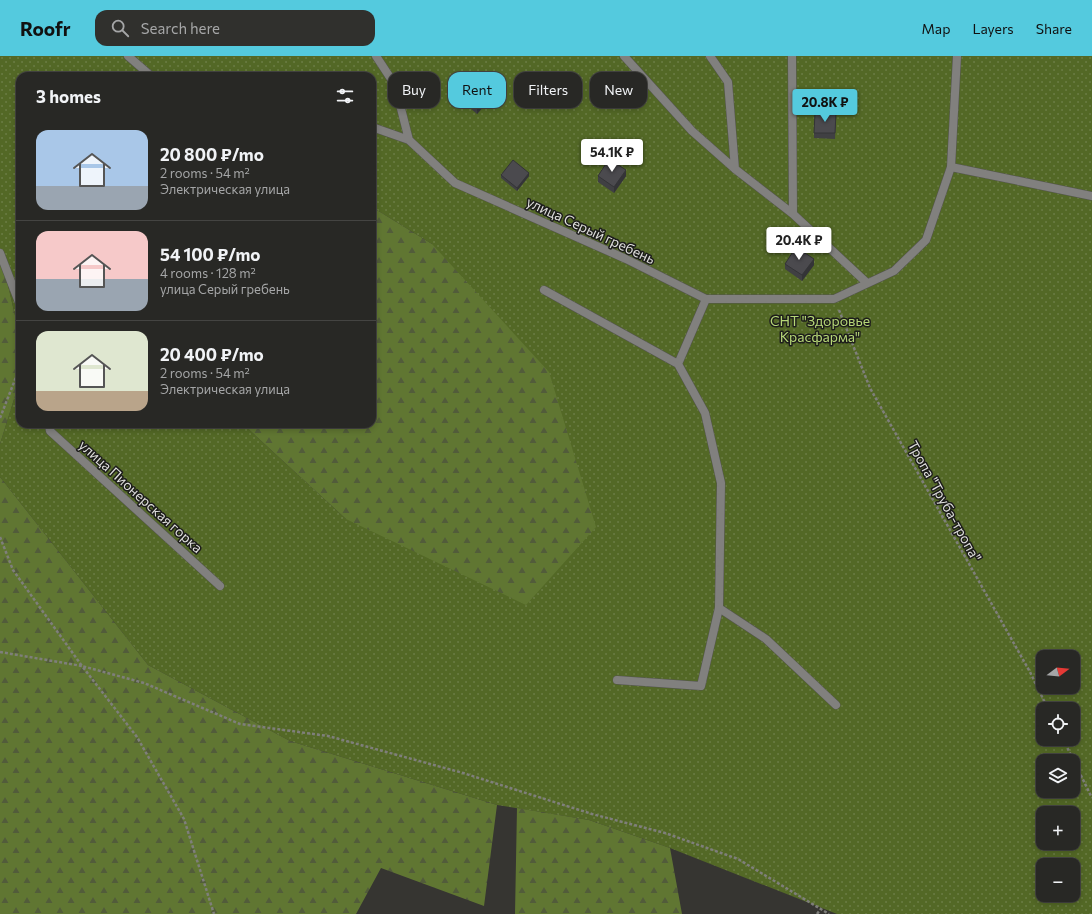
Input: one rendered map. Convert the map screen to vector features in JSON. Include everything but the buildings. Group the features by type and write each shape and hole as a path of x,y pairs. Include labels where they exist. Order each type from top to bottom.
{"street":[{"path":"128,56 146,72"},
{"path":"376,56 395,84 409,140"},
{"path":"624,56 692,131 735,168 793,214 867,283"},
{"path":"710,56 728,82 735,168"},
{"path":"792,56 793,214"},
{"name":"улица Серый гребень","path":"409,140 455,183 626,259 706,299 834,299 894,271 926,240 951,167 958,56"},
{"path":"376,128 409,140"},
{"path":"951,167 1092,196"},
{"path":"0,253 16,295"},
{"path":"544,290 678,364 705,413 721,483 719,608 701,686 617,680"},
{"path":"678,364 706,299"},
{"name":"улица Пионерская горка","path":"50,428 50,431 220,586"},
{"path":"719,608 766,639 836,705"}],"path":[{"name":"Тропа \"Труба-тропа\"","path":"834,299 870,388 1030,672 1045,702"},
{"path":"0,418 16,377"},
{"path":"0,537 13,570 82,666 137,736 184,819 214,914"},
{"path":"0,652 82,666 144,683 240,724 328,736 462,773 592,814 665,833 738,859 820,910 829,914"},
{"path":"1066,746 1092,798"},
{"path":"817,914 820,910"}],"green space":[{"name":"СНТ \"Здоровье Красфарма\"","path":"0,56 1092,56 1092,914 837,914 670,848 589,820 497,805 290,741 148,665 0,477 0,444 16,393 16,428 247,428 346,519 374,428 376,428 376,423 432,244 376,209 376,72 16,72 16,320 4,268 0,261"},
{"path":"376,209 432,244 549,372 596,527 526,605 346,519 247,428 376,428"},
{"path":"0,261 4,268 16,320 16,393 0,444"},
{"path":"0,477 148,665 290,741 497,805 484,906 381,868 356,914 0,914"},
{"path":"517,808 589,820 670,848 682,914 515,914"}]}
